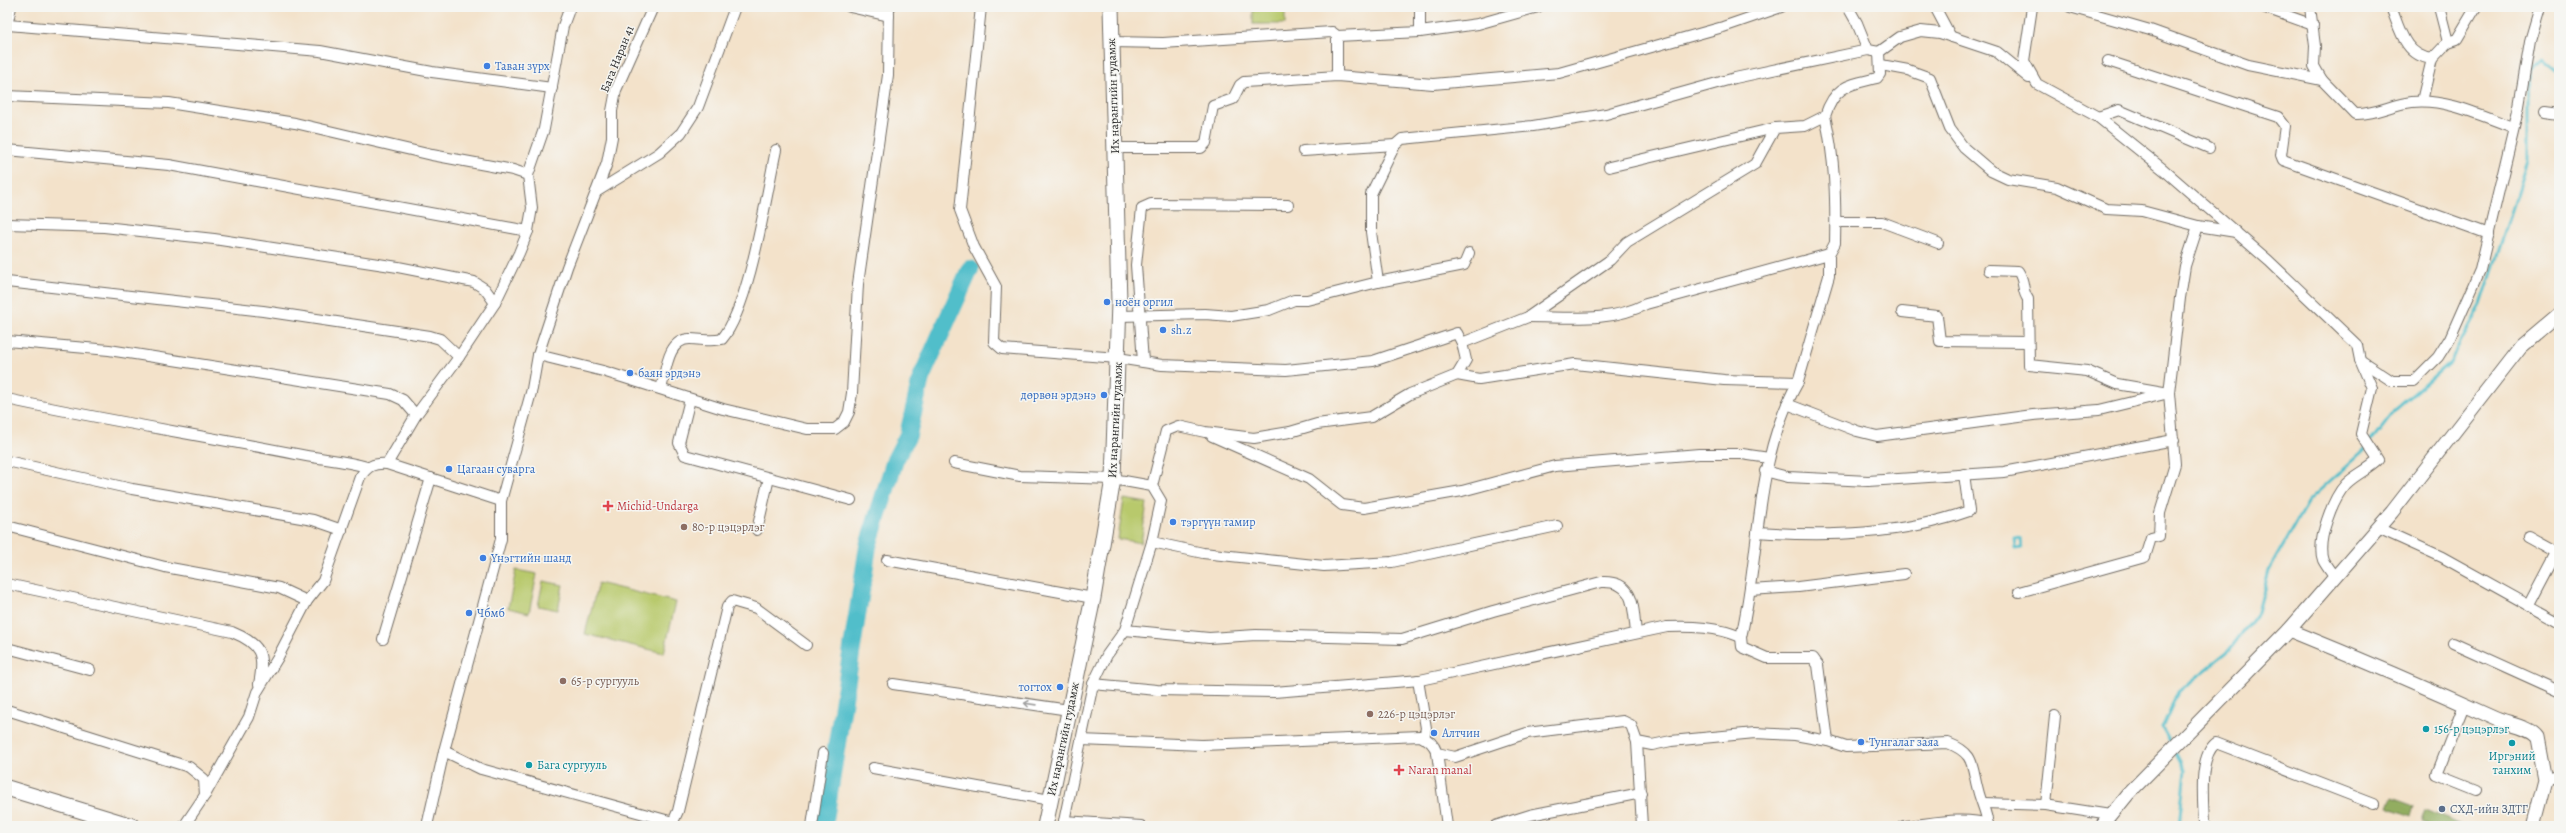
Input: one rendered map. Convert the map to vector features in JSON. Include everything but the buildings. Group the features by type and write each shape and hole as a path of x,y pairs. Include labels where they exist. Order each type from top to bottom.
{"main road":[{"name":"Их нарангийн гудамж","path":"1045,826 1094,598 1113,479 1119,316 1111,7"},
{"path":"7,788 132,826"}],"street":[{"path":"11,7 7,26 320,52 432,72 552,88"},
{"path":"386,464 416,415 459,357 495,303 508,279 528,231 532,208 528,175 544,129 563,26 570,7"},
{"name":"Бага Наран 41","path":"426,826 444,751 501,539 502,501 532,389 538,355 607,163 612,137 612,111 616,90 653,7"},
{"path":"596,192 660,153 681,133 698,108 735,7"},
{"path":"538,355 603,371 690,399 807,429 823,431 835,429 844,422 849,412 852,393 858,284 888,75 889,11 850,7"},
{"path":"981,7 960,210 974,247 996,287 994,342 1002,349 1118,358 1162,365 1286,370 1373,361 1457,333 1462,343 1466,360 1457,375"},
{"path":"1420,7 1420,32"},
{"path":"1112,42 1163,42 1332,32 1338,36 1420,32 1478,24 1538,7"},
{"path":"1115,148 1197,150 1206,143 1213,106 1233,99 1240,85 1244,82 1337,76 1433,84 1559,73 1723,27 1781,7"},
{"path":"1848,7 1858,23 1868,50"},
{"path":"1936,7 1951,37"},
{"path":"2032,7 2024,61 2026,68 2037,84"},
{"path":"2070,7 2150,30 2248,65 2322,80"},
{"path":"2263,7 2313,25"},
{"path":"2310,7 2313,25 2314,66 2322,80 2355,114 2368,114 2410,102 2422,101 2445,105 2513,127"},
{"path":"2391,7 2406,45 2422,58 2432,59"},
{"path":"2439,7 2448,42"},
{"path":"2422,101 2432,59 2448,42 2457,39 2476,7"},
{"path":"2360,360 2392,381 2414,381 2438,358 2450,338 2480,270 2513,127 2530,41 2540,7"},
{"path":"1378,282 1371,232 1371,194 1395,145 1402,140 1533,126 1606,114 1735,78 1868,50 1879,52 1900,37 1921,31 1951,37 1997,52 2037,84 2098,117 2164,170 2236,232 2357,345 2360,360 2372,388 2361,434 2378,460 2345,486 2334,503 2326,522 2322,540 2323,559 2335,578"},
{"path":"1337,76 1338,36"},
{"path":"1828,741 1818,665 1814,658 1767,658 1742,647 1741,637 1750,590 1765,471 1788,404 1798,382 1829,276 1829,254 1835,243 1836,222 1833,149 1825,116 1830,101 1837,92 1850,85 1877,78 1880,65 1879,52"},
{"path":"2108,61 2278,117 2285,126 2281,155 2283,160 2489,234"},
{"path":"1880,65 1908,70 1930,78 1950,129 1964,148 1991,171 2008,179 2057,187 2106,209 2142,211 2198,226 2236,232"},
{"path":"7,96 169,103 295,123 432,155 513,170 528,175"},
{"path":"2098,117 2119,110 2209,148"},
{"path":"2544,112 2559,114"},
{"path":"1609,167 1775,128 1806,126 1825,116"},
{"path":"1462,343 1528,317 1610,260 1627,242 1755,164 1775,128"},
{"path":"1303,151 1395,145"},
{"path":"7,150 169,165 528,231"},
{"path":"661,389 672,350 678,342 688,339 715,341 722,339 734,322 750,270 776,150"},
{"path":"1143,362 1138,315 1136,265 1142,208 1151,204 1288,205"},
{"path":"1836,222 1882,222 1938,242"},
{"path":"7,224 104,227 214,239 398,267 474,282 485,289 495,303"},
{"path":"2019,592 2145,557 2151,538 2159,536 2160,513 2175,464 2169,393 2185,266 2198,226"},
{"path":"1119,316 1205,314 1231,316 1269,310 1294,300 1307,300 1378,282 1464,265 1469,253"},
{"path":"1528,317 1600,318 1634,310 1646,304 1756,272 1829,254"},
{"path":"1118,266 1136,265"},
{"path":"1989,270 2018,271 2024,279 2024,294 2028,299 2029,365 2087,371 2117,384 2169,393"},
{"path":"7,282 263,311 430,336 440,339 459,357"},
{"path":"1902,312 1937,316 1940,340 2028,342"},
{"path":"2102,826 2110,815 2289,630 2378,528 2521,346 2559,314"},
{"path":"7,342 109,350 390,394 403,400 416,415"},
{"path":"1141,826 1064,823 1093,684 1107,655 1125,630 1152,542 1161,501 1152,486 1166,431 1178,426 1205,432 1254,438 1290,432 1317,424 1371,417 1410,394 1457,375 1479,379 1575,364 1724,380 1798,382"},
{"path":"1788,404 1858,431 1877,436 2033,415 2100,410 2169,393"},
{"path":"7,399 75,414 193,434 312,458 340,459 367,467"},
{"path":"690,399 679,443 685,455 852,500"},
{"path":"1205,432 1254,456 1309,479 1342,505 1364,508 1462,491 1555,466 1699,454 1742,454 1769,458"},
{"path":"1765,471 1788,477 1868,481 2004,472 2174,440"},
{"path":"7,461 132,489 313,520 342,530"},
{"path":"257,692 277,659 307,601 322,581 342,530 352,495 367,467 376,463 386,464 502,501"},
{"path":"954,463 1020,476 1113,479 1152,486"},
{"path":"1757,532 1803,535 1885,532 1942,521 1969,511 1964,474"},
{"path":"383,638 431,478"},
{"path":"757,530 769,478"},
{"path":"7,526 165,567 279,588 307,601"},
{"path":"1152,542 1203,553 1324,566 1392,562 1557,526"},
{"path":"2378,528 2442,557 2559,622"},
{"path":"2528,536 2558,550 2529,606"},
{"path":"887,560 1094,598"},
{"path":"1750,590 1798,588 1904,574"},
{"path":"1125,630 1209,638 1256,635 1402,639 1493,611 1601,582 1612,582 1622,585 1628,592 1632,601 1636,633"},
{"path":"7,584 232,632 246,638 257,647 263,663 257,692 249,717 205,795 184,826"},
{"path":"444,751 481,769 673,822 678,811 727,607 732,601 756,608 806,645"},
{"path":"1093,684 1157,690 1244,693 1274,692 1418,680 1667,627 1700,626 1722,629 1741,637"},
{"path":"2289,630 2502,722 2533,732 2537,737 2545,780 2534,826"},
{"path":"2453,643 2559,691"},
{"path":"7,648 90,670"},
{"path":"1418,680 1426,728 1424,738"},
{"path":"893,684 1069,710"},
{"path":"2464,705 2437,774 2477,790"},
{"path":"7,710 189,767 204,779 205,795"},
{"path":"2046,805 2056,716"},
{"path":"1438,753 1455,757 1527,733 1623,721 1631,725 1637,742 1642,826"},
{"path":"1637,742 1652,745 1671,741 1755,733 1795,735 1828,741 1846,747 1948,743 1962,748 1972,761 1978,790 1984,804 1988,825"},
{"path":"1081,740 1202,745 1329,739 1424,738 1435,747 1438,753 1447,826"},
{"path":"2204,826 2202,786 2208,756 2211,747 2216,743 2374,804"},
{"path":"812,826 823,753"},
{"path":"873,768 1050,800"},
{"path":"2545,780 2559,775"},
{"path":"1495,826 1530,815 1641,793"},
{"path":"1984,804 2046,805 2110,815"},
{"path":"1904,826 1959,821 1977,821 1988,825"}],"green space":[{"path":"1253,7 1285,7 1285,24 1253,24"},
{"path":"1124,499 1147,503 1141,543 1118,539"},
{"path":"516,570 537,574 529,613 508,608"},
{"path":"543,581 563,585 558,610 538,606"},
{"path":"598,583 676,602 664,653 585,634"},
{"path":"2392,797 2414,805 2411,816 2388,807"},
{"path":"2425,810 2464,826 2431,826 2421,822"}],"waterway":[{"path":"2171,744 2162,728 2178,692 2227,653 2258,612 2269,570 2308,501 2364,450 2395,410 2450,362 2481,305 2528,161 2528,90 2533,68 2545,58 2559,70"},
{"path":"824,826 868,546 895,460 908,435 921,378 970,269"},
{"path":"2021,538 2022,548 2015,549 2014,539 2021,538"},
{"path":"2175,751 2185,770 2179,826"}],"place":[{"name":"Таван зүрх","path":"487,66"},
{"name":"ноён оргил","path":"1107,302"},
{"name":"sh.z","path":"1163,330"},
{"name":"баян эрдэнэ","path":"630,373"},
{"name":"дөрвөн эрдэнэ","path":"1104,395"},
{"name":"Цагаан суварга","path":"449,469"},
{"name":"Michid-Undarga","path":"608,506"},
{"name":"тэргүүн тамир","path":"1173,522"},
{"name":"80-р цэцэрлэг","path":"684,527"},
{"name":"Үнэгтийн шанд","path":"483,558"},
{"name":"Чбмб","path":"469,613"},
{"name":"65-р сургууль","path":"563,681"},
{"name":"тогтох","path":"1060,687"},
{"name":"226-р цэцэрлэг","path":"1370,714"},
{"name":"156-р цэцэрлэг","path":"2426,729"},
{"name":"Алтчин","path":"1434,733"},
{"name":"Тунгалаг заяа","path":"1861,742"},
{"name":"Иргэний танхим","path":"2512,743"},
{"name":"Бага сургууль","path":"529,765"},
{"name":"Naran manal","path":"1399,770"},
{"name":"СХД-ийн ЗДТГ","path":"2442,809"}]}
